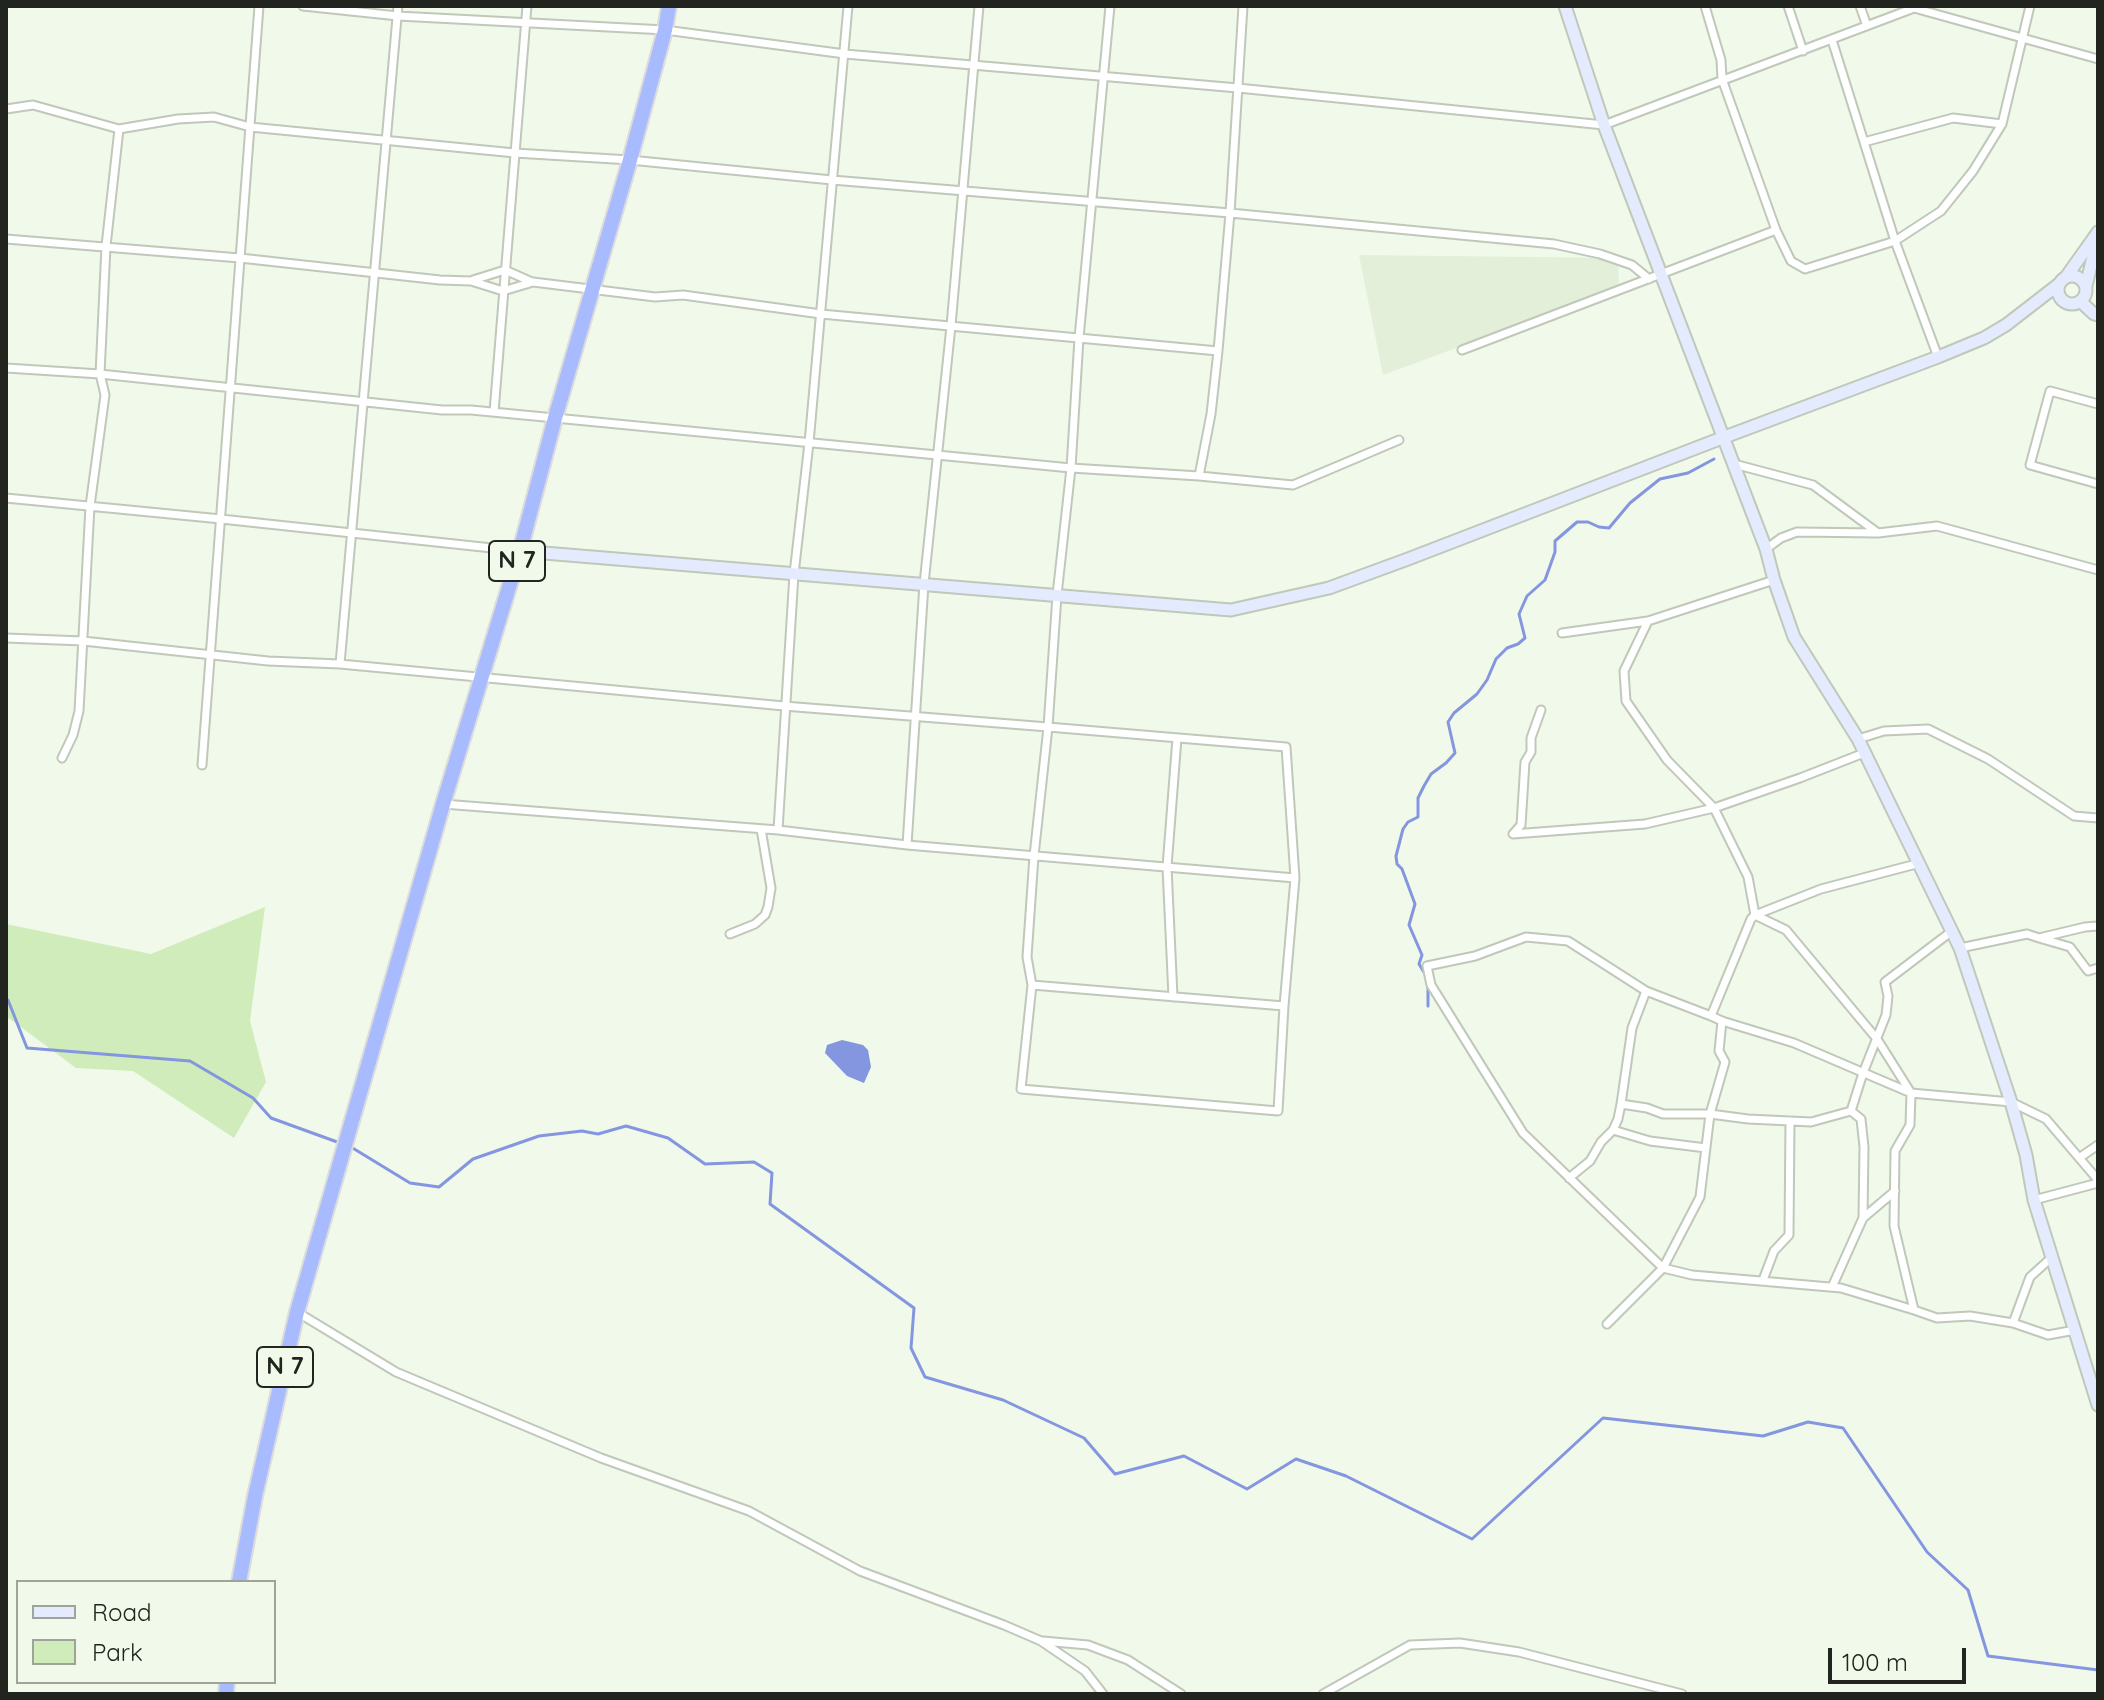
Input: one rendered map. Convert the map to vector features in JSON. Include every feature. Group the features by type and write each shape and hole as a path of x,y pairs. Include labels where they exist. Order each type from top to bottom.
{"highway":[{"name":"N 7","path":"239,1580 297,1312 443,804 520,551 630,160 669,6"}],"street":[{"path":"202,765 259,6"},
{"path":"303,6 398,16 665,30 845,54 1238,88 1604,125 1915,7 2098,59"},
{"path":"340,664 398,6"},
{"path":"494,412 527,6"},
{"path":"778,830 794,574 809,443 848,6"},
{"path":"907,845 924,584 939,455 979,6"},
{"path":"6,638 83,641 268,661 340,664 784,706 1048,727 1286,747 1295,878 1278,1111 1021,1089 1032,985 1027,957 1034,856 1048,727 1079,338 1110,6"},
{"path":"1199,476 1211,414 1218,351 1243,6"},
{"path":"1565,6 1655,276 1766,549 1794,637 1858,739 1960,948 2011,1102 2026,1155 2034,1200 2098,1405"},
{"path":"1705,6 1721,60 1722,79 1776,230 1791,261 1805,269 1895,241 1941,211 1973,171 2002,124 2030,6"},
{"path":"1788,6 1803,51"},
{"path":"1860,6 1867,26"},
{"path":"1832,40 1895,241 1938,357"},
{"path":"6,109 33,105 119,129 178,119 214,117 250,127 386,141 630,160 1554,244 1600,254 1655,276"},
{"path":"1864,142 1953,118 2002,124"},
{"path":"62,758 73,735 79,711 90,506 105,395 100,374 106,246 119,129"},
{"path":"1462,350 1776,230"},
{"path":"2063,301 2058,293 2062,280 2098,234"},
{"path":"2029,308 2063,301 2075,304 2084,297 2098,234"},
{"path":"6,239 471,281 503,291 533,282"},
{"path":"471,281 505,270 533,282 655,297 683,295 821,314 1218,351"},
{"path":"6,498 520,551 1231,610 1329,588 1938,357 2006,325 2070,275 2080,278 2086,286"},
{"path":"2080,301 2098,315"},
{"path":"6,368 100,374 442,410 494,412 1071,468 1293,485 1399,440"},
{"path":"2098,404 2050,391 2030,465 2098,484"},
{"path":"1732,464 1813,485 1878,533"},
{"path":"1766,549 1781,538 1797,532 1878,533 1937,526 2098,570"},
{"path":"1562,633 1648,621 1774,580"},
{"path":"1648,621 1624,671 1626,701 1667,760 1714,808 1748,877 1755,915"},
{"path":"1541,710 1531,738 1531,752 1525,762 1521,825 1513,834 1645,824 1714,808 1864,753"},
{"path":"1858,739 1884,731 1928,729 1988,759 2074,816 2098,818"},
{"path":"1173,997 1167,867 1177,738"},
{"path":"443,804 778,830 907,845 1295,878"},
{"path":"730,934 755,924 768,907 771,888 761,829"},
{"path":"1711,1016 1755,915 1821,889 1920,863"},
{"path":"1755,915 1786,930 1877,1039 1911,1093 1910,1125 1895,1151 1894,1226 1914,1310"},
{"path":"2039,938 2098,926"},
{"path":"1851,1111 1886,1015 1888,996 1885,982 1953,930"},
{"path":"1960,948 2027,934 2070,947 2088,971 2098,968"},
{"path":"2034,1200 2098,1182 2046,1119 2011,1102 1911,1093 1794,1043 1722,1021 1646,991 1568,941 1526,937 1475,956 1427,966 1431,985 1523,1133 1663,1268 1692,1275 1841,1288 1937,1318 1970,1316 2013,1323 2048,1335 2075,1330"},
{"path":"1032,985 1284,1006"},
{"path":"1569,1178 1590,1161 1618,1119 1632,1028 1646,991"},
{"path":"1607,1324 1663,1268 1700,1197 1710,1114 1725,1062 1719,1051 1722,1021"},
{"path":"1621,1104 1663,1114 1710,1114 1811,1122 1851,1111"},
{"path":"1832,1287 1863,1218 1863,1133 1861,1119 1851,1111"},
{"path":"1763,1280 1774,1251 1789,1235 1790,1121"},
{"path":"1613,1130 1650,1141 1706,1148"},
{"path":"2079,1158 2098,1145"},
{"path":"1863,1218 1895,1191"},
{"path":"2013,1323 2030,1277 2051,1258"},
{"path":"297,1312 396,1372 601,1458 749,1511 860,1571 1041,1641 1085,1671 1103,1694"},
{"path":"1041,1641 1088,1645 1128,1660 1181,1694"},
{"path":"1323,1694 1410,1645 1460,1643 1519,1652 1682,1694"}],"shaded area":[{"path":"1359,255 1618,258 1619,288 1383,375"}],"green space":[{"path":"265,907 250,1021 266,1082 234,1138 133,1071 76,1068 6,1016 6,924 151,954"}],"water":[{"path":"842,1040 863,1045 868,1050 871,1067 864,1083 847,1076 825,1053 827,1045"}],"waterway":[{"path":"1428,1006 1428,979 1419,964 1422,955 1409,925 1415,904 1396,856 1403,829 1418,817 1418,798 1424,786 1431,774 1455,753 1448,722 1477,694 1496,659 1507,648 1525,638 1519,614 1527,596 1545,580 1555,552 1555,541 1577,522 1609,528 1630,503 1660,479 1688,473 1714,459"},
{"path":"6,1000 27,1048 190,1061 253,1098 271,1118 340,1143"},
{"path":"351,1147 410,1183 439,1187 473,1159 539,1136 582,1131 598,1134 626,1126 668,1138 705,1164 754,1162 772,1173 770,1204 914,1308 911,1348 925,1377 1003,1400 1084,1438 1115,1474 1184,1456 1247,1489 1296,1459 1346,1476 1472,1539 1603,1418 1763,1436 1808,1422 1843,1428 1927,1552 1968,1590 1988,1656 2098,1670"}]}
